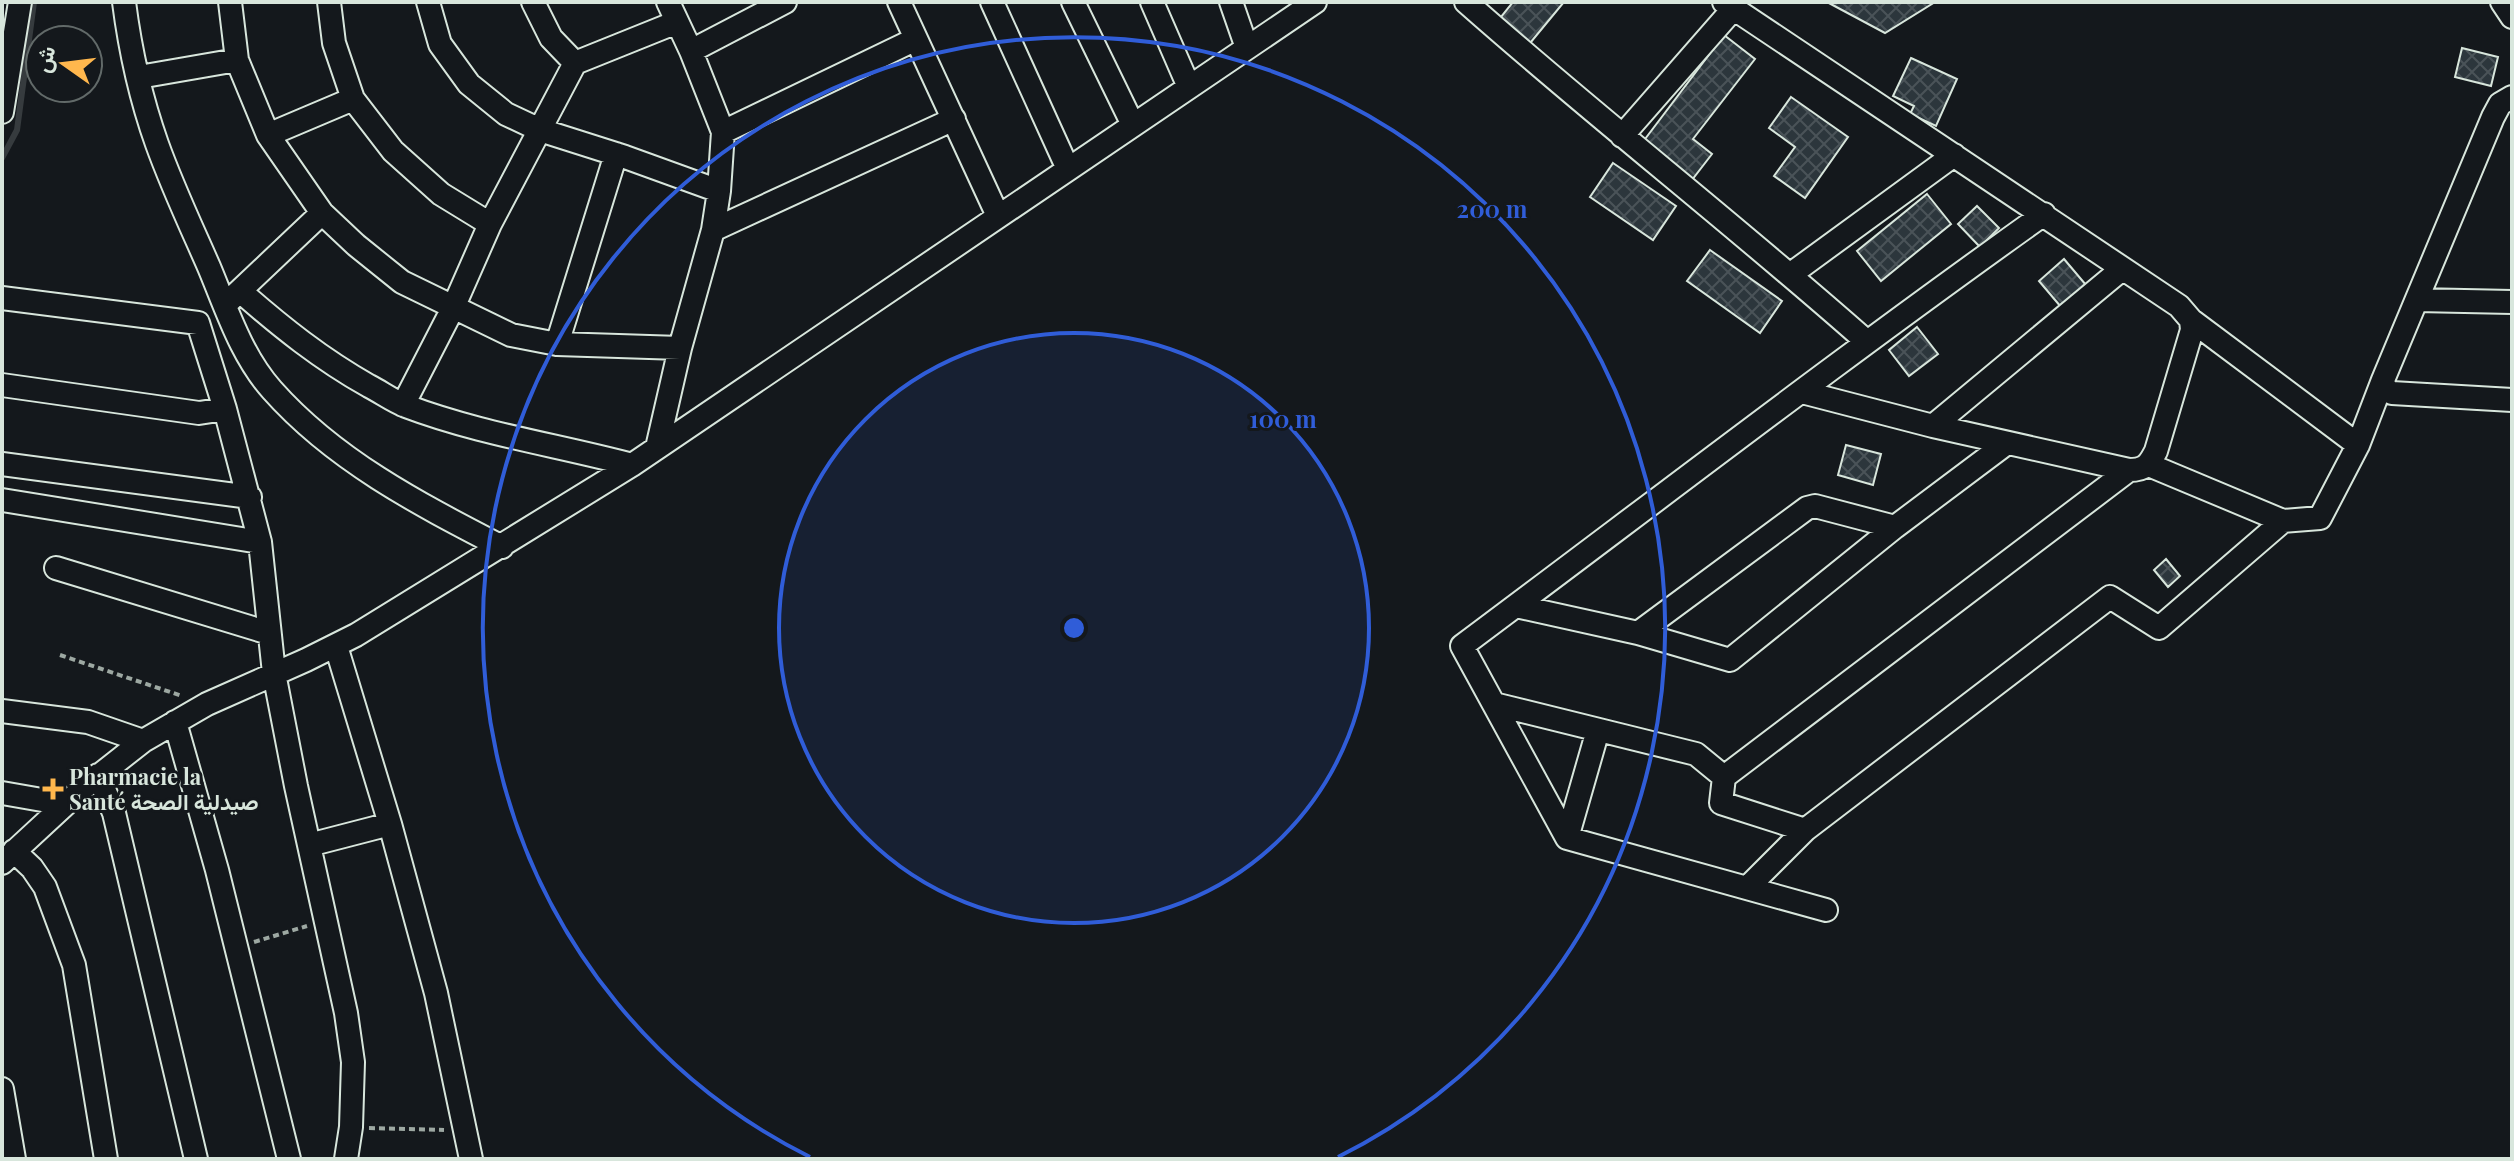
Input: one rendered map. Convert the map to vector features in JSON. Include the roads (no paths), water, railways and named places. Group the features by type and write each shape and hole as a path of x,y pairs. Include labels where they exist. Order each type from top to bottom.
{"street":[{"path":"2,112 20,2"},
{"path":"124,2 128,33 156,141 223,306 246,352 271,389 311,428 351,460 412,500 502,547"},
{"path":"230,2 237,60 268,135 322,213 402,282 511,335 557,344 680,348"},
{"path":"329,2 334,43 353,99 393,151 441,194 490,224"},
{"path":"428,2 440,44 469,84 506,114 540,130 719,191"},
{"path":"533,2 551,38 575,63"},
{"path":"691,51 785,2"},
{"path":"899,2 998,216"},
{"path":"992,2 1068,169"},
{"path":"1073,2 1133,125"},
{"path":"1152,2 1189,87"},
{"path":"1231,2 1247,48"},
{"path":"106,1159 74,965 45,887 32,868 11,848 143,741 207,704 336,646 502,547 632,465 1315,2"},
{"path":"2502,2 2512,17"},
{"path":"1622,136 1729,5 2179,306 2191,320 2358,445"},
{"path":"1479,6 1622,136 1791,274 1866,341"},
{"path":"403,405 453,308 490,224 575,63 673,12 723,132 713,230 680,348 657,448"},
{"path":"723,132 916,39"},
{"path":"139,77 237,60"},
{"path":"1802,392 2007,443 2139,468 2283,521 2320,518 2358,445 2493,117 2500,104 2512,97"},
{"path":"268,135 353,99"},
{"path":"713,230 954,119"},
{"path":"557,344 616,154"},
{"path":"1791,274 1954,155"},
{"path":"223,306 322,213"},
{"path":"1826,910 1567,838 1462,646 1866,341 2044,214"},
{"path":"1933,426 2122,269"},
{"path":"240,291 281,327 331,364 403,405 483,431 632,465"},
{"path":"2,298 198,323 250,497 260,542 274,673 346,1013 353,1062 351,1127 346,1159"},
{"path":"2417,300 2512,302"},
{"path":"1805,830 1721,803 1724,777 2139,468 2156,451 2192,330 2191,320"},
{"path":"2383,380 2385,389 2392,393 2512,400"},
{"path":"2,385 199,413 225,409"},
{"path":"1516,606 1638,633 1730,660 1895,527 2007,443"},
{"path":"2,464 250,497"},
{"path":"2,500 260,542"},
{"path":"1638,633 1807,508 1815,506 1895,527"},
{"path":"1748,887 1805,830 2110,597 2159,628 2283,521"},
{"path":"56,568 269,633"},
{"path":"336,646 390,824 436,993 471,1159"},
{"path":"1494,704 1696,754 1724,777"},
{"path":"2,711 88,722 143,741"},
{"path":"175,722 236,947 283,1158"},
{"path":"1567,838 1598,730"},
{"path":"98,775 114,813 196,1159"},
{"path":"2,793 65,804"},
{"path":"309,845 390,824"},
{"path":"2,1089 14,1159"}],"waterway":[{"path":"2,158 17,130 34,2"}],"place":[{"name":"Pharmacie la Santé صيدلية الصحة","path":"53,789"}]}
